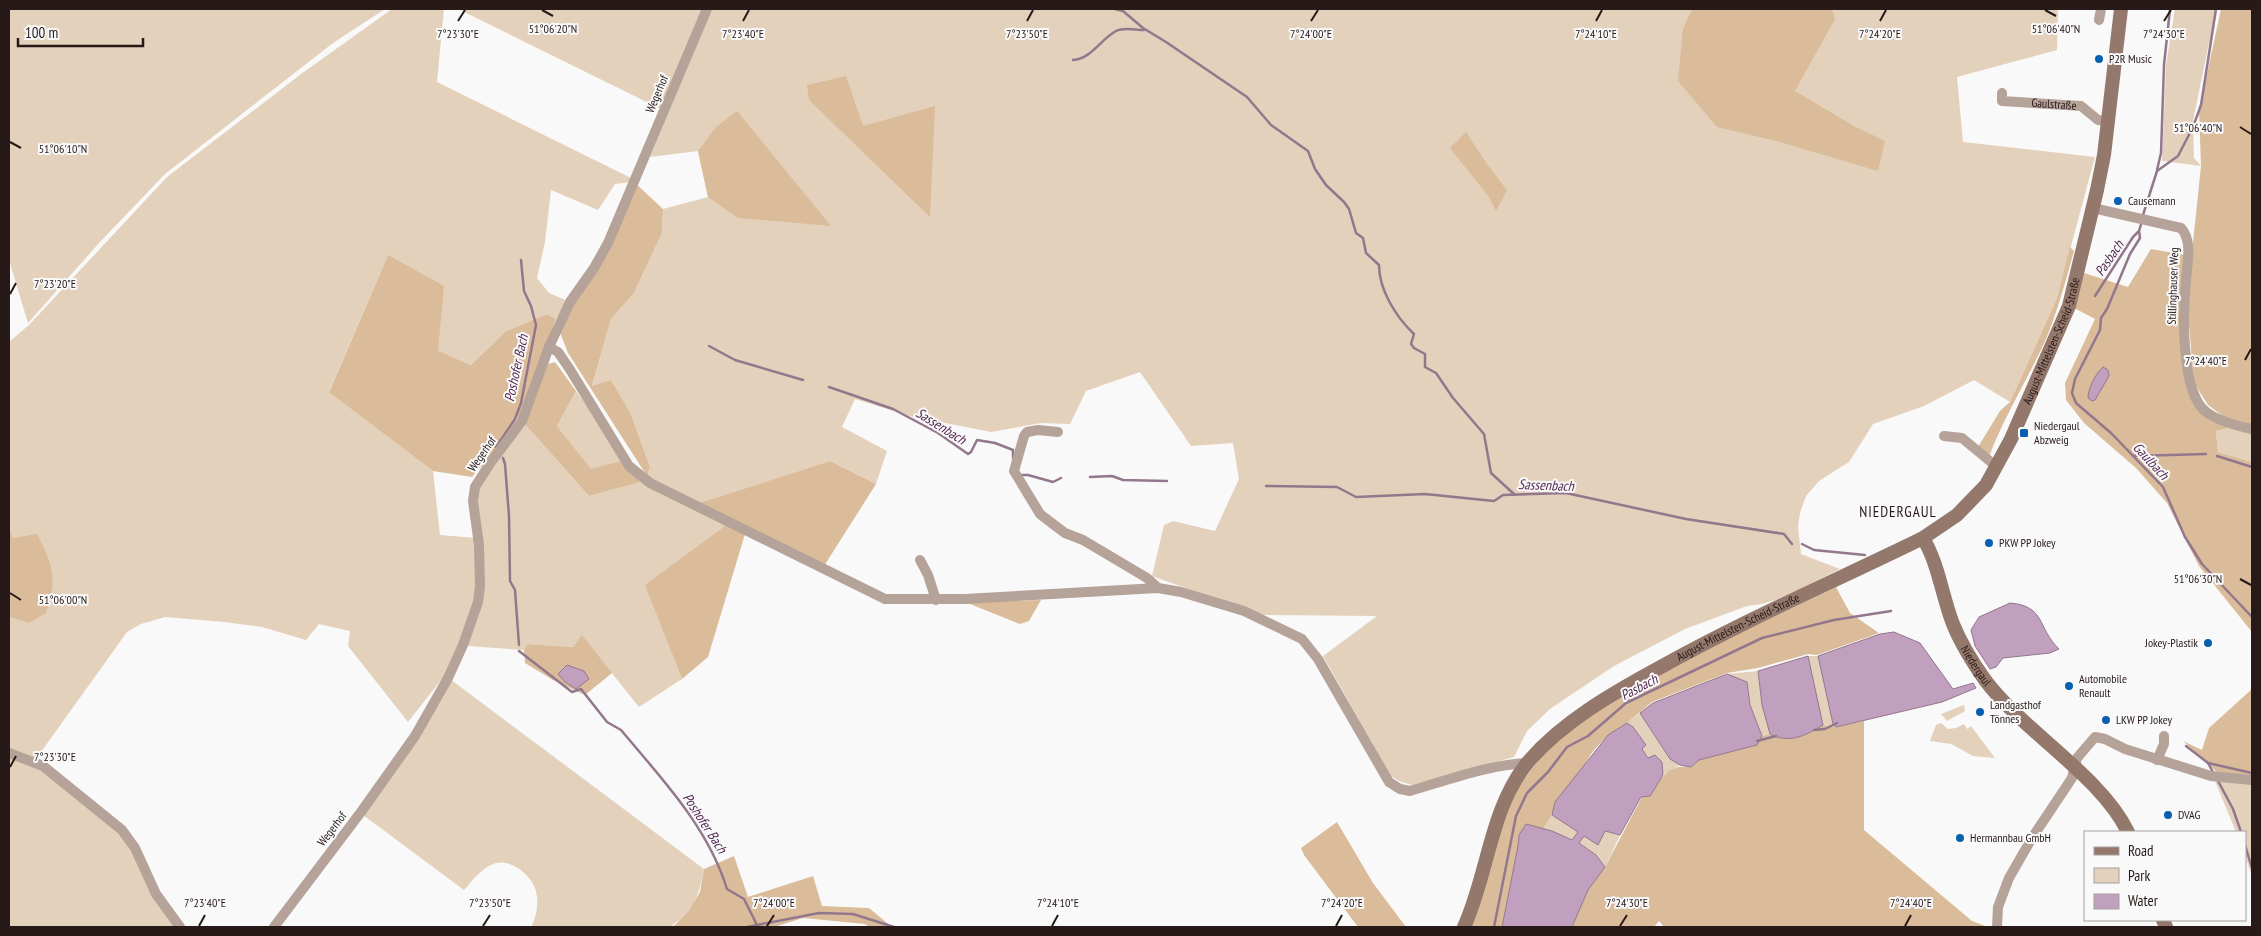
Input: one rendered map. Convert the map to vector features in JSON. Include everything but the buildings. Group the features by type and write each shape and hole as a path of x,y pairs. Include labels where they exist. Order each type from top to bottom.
{"main road":[{"path":"2093,208 2108,121 2121,9"},
{"name":"August-Mittelsten-Scheid-Straße","path":"1464,927 1473,908 1502,812 1512,788 1528,763 1563,729 1622,688 1702,645 1924,538 1944,526 1968,506 1986,485 2011,440 2069,306 2093,208"},
{"name":"Niedergaul","path":"1924,538 1931,551 1953,624 1965,650 1977,668 2007,706 2075,768 2113,808 2127,831"}],"street":[{"name":"Wegerhof","path":"274,927 361,812 415,736 448,678 463,645 478,602 480,586 479,545 473,493 491,462 522,422 548,347 570,302 594,268 608,243 707,9"},
{"path":"2100,20 2102,9"},
{"name":"Gaulstraße","path":"2002,93 2002,101 2081,106 2098,120 2108,121"},
{"name":"Stillinghauser Weg","path":"2093,208 2181,228 2186,235 2188,253 2183,314 2189,378 2197,401 2206,412 2236,426 2252,429"},
{"path":"548,347 558,352 630,466 650,483 885,599 936,600 1158,588 1181,592 1244,611 1302,639 1318,659 1389,782 1400,789 1410,791 1479,770 1507,764 1528,763"},
{"path":"1058,432 1038,430 1027,432 1024,436 1014,471 1019,483 1040,514 1052,524 1065,533 1083,540 1146,578 1158,588"},
{"path":"1944,436 1962,438 1997,467"},
{"path":"920,560 928,575 936,600"},
{"path":"2157,760 2164,744 2164,736"},
{"path":"1997,927 1998,907 2009,878 2032,838 2072,778 2078,758 2095,737 2157,760 2211,776 2252,780"},
{"path":"9,753 43,766 122,830 135,848 156,894 180,927"}],"green space":[{"path":"9,9 385,9 333,43 165,174 99,243 28,323 9,260"},
{"path":"392,9 444,9 437,82 631,178 630,182 615,184 598,210 551,190 545,242 537,278 549,293 570,302 556,319 547,314 506,331 471,365 437,351 388,255 329,391 433,471 440,535 476,538 476,590 469,622 445,675 408,722 348,646 350,631 319,624 306,640 262,627 165,617 141,624 127,632 41,752 34,758 9,753 9,617 29,622 13,538 9,528 9,342 29,325 167,177 301,74"},
{"path":"458,9 703,9 661,109"},
{"path":"712,9 2058,9 2057,50 1957,77 1963,142 2095,157 2057,298 2010,402 1974,380 1924,406 1873,424 1849,462 1819,481 1806,496 1798,526 1801,554 1840,569 1783,597 1747,606 1685,629 1614,666 1550,709 1527,731 1514,757 1412,785 1391,776 1323,656 1377,616 1261,615 1152,576 1164,525 1173,521 1215,531 1239,479 1233,443 1191,446 1140,372 1086,391 1070,424 1041,423 991,432 910,416 855,399 842,427 887,451 876,484 830,461 696,504 647,476 650,467 630,412 611,380 592,387 611,319 634,293 662,233 663,209 708,197 698,151 650,157"},
{"path":"2175,9 2216,9 2193,121 2194,158 2201,166 2162,161 2166,65"},
{"path":"576,391 596,418 621,461 591,470 557,426"},
{"path":"524,423 589,496 641,482 726,525 646,585 682,679 639,707 582,636 573,647 527,644 524,650 467,646 477,617 475,503 478,486"},
{"path":"2235,427 2252,428 2252,462 2218,452 2216,431"},
{"path":"1808,656 1818,656 1833,724 1836,727 1823,725"},
{"path":"1758,671 1762,705 1770,734 1762,736 1750,705 1747,682 1727,674"},
{"path":"450,679 704,869 697,895 685,915 670,927 531,927 537,909 536,890 528,877 517,867 503,863 491,865 478,874 464,890 363,815"},
{"path":"1964,705 1965,711 1947,721 1941,714"},
{"path":"1640,713 1670,759 1680,765 1663,775 1662,762 1649,758 1642,749 1646,745 1633,727 1627,723"},
{"path":"1941,723 1948,729 1964,724 1967,729 1971,726 1995,758 1973,756 1951,744 1930,741 1936,725"},
{"path":"9,758 36,765 121,831 177,927 9,927"},
{"path":"2215,781 2252,783 2252,876 2246,858 2246,831 2236,831"},
{"path":"1552,815 1578,832 1572,840 1543,829"},
{"path":"1605,831 1620,835 1605,867 1596,855 1579,843 1583,836"}],"shaded area":[{"path":"1692,9 1832,9 1835,19 1795,91 1854,126 1885,141 1878,171 1776,141 1717,127 1678,81 1683,29"},
{"path":"2221,9 2252,9 2252,426 2235,425 2208,405 2196,386 2204,404 2235,427 2216,431 2218,452 2252,462 2252,632 2199,566 2167,503 2136,468 2084,423 2066,400 2065,383 2095,319 2074,308 2084,273 2128,287 2151,249 2186,255 2183,290 2193,372 2187,300 2201,166 2199,111"},
{"path":"846,76 863,126 935,106 930,217 809,100 807,85"},
{"path":"737,111 831,226 738,218 708,197 698,151 716,127"},
{"path":"1466,132 1507,190 1496,211 1489,197 1450,148"},
{"path":"634,182 663,209 662,233 634,293 611,319 592,386 611,380 630,412 650,467 647,476 568,353 559,330 594,268"},
{"path":"2070,247 2074,251 2062,295 2046,339 1989,457 1978,447 2000,411 2010,402 2057,298"},
{"path":"388,255 444,286 438,351 471,365 506,331 547,314 556,319 521,412 502,443 472,477 433,471 329,392"},
{"path":"555,362 576,391 557,426 591,469 621,461 641,482 589,496 524,423 544,365"},
{"path":"830,461 876,484 824,566 696,504"},
{"path":"726,525 745,534 708,657 682,679 645,585"},
{"path":"9,528 13,538 37,534 47,555 52,573 52,591 46,613 29,623 9,617"},
{"path":"1836,587 1850,613 1879,633 1817,655 1808,654 1758,668 1727,673 1652,702 1627,723 1608,735 1593,751 1576,778 1555,802 1552,815 1543,829 1526,824 1519,835 1502,927 1469,927 1517,791 1542,757 1576,725 1616,697 1661,671 1707,647"},
{"path":"1041,600 1029,621 1020,624 965,602"},
{"path":"582,635 612,673 585,695 553,680 525,663 524,650 527,644 573,647"},
{"path":"2252,689 2252,777 2218,773 2183,741 2202,750 2209,728"},
{"path":"1864,721 1864,830 1972,921 1988,927 1664,927 1659,921 1654,927 1572,927 1588,890 1605,867 1642,797 1650,796 1662,778 1671,770 1691,767 1699,760 1757,745 1762,736 1770,734 1777,737 1791,738 1804,735 1823,725 1836,727"},
{"path":"1337,822 1373,883 1406,927 1358,927 1304,855 1301,848"},
{"path":"734,856 748,897 813,876 822,906 869,908 892,927 869,927 865,924 803,918 774,927 673,927 689,910 700,892 704,869"}],"water":[{"path":"2103,367 2108,370 2109,376 2095,400 2092,401 2088,398 2089,390 2095,377"},
{"path":"2010,603 2030,608 2036,613 2052,641 2059,649 2050,653 2003,658 1996,667 1990,669 1975,646 1971,630 1979,617"},
{"path":"1894,632 1920,643 1953,689 1973,683 1976,688 1942,702 1836,727 1833,724 1818,656 1880,634"},
{"path":"1808,656 1823,725 1797,737 1784,738 1770,734 1762,705 1758,671"},
{"path":"567,665 584,671 589,679 576,689 565,682 558,674"},
{"path":"1727,674 1747,682 1750,705 1762,736 1757,745 1699,760 1691,767 1680,765 1670,759 1640,713 1653,703"},
{"path":"1627,723 1633,727 1646,745 1642,749 1648,758 1655,755 1662,762 1663,775 1650,796 1641,797 1620,835 1605,831 1598,845 1584,836 1579,843 1596,855 1605,867 1588,890 1572,927 1502,927 1519,835 1526,824 1552,831 1572,840 1578,832 1552,815 1555,802 1608,735"}],"waterway":[{"path":"1115,9 1123,11 1143,28 1247,97 1271,125 1308,151 1315,169 1326,185 1349,209 1356,233 1363,238 1366,253 1379,265 1385,293 1401,320 1414,334 1411,344 1414,348 1425,354 1425,367 1436,373 1453,398 1484,434 1491,473 1515,495"},
{"name":"Gaulbach","path":"2157,170 2161,153 2164,65 2170,9"},
{"path":"2143,215 2157,171 2178,156 2193,127 2201,105 2216,9"},
{"path":"1073,60 1079,59 1091,52 1116,31 1126,29 1144,30"},
{"name":"Gaulbach","path":"2142,221 2139,231 2140,238 2130,254 2107,309 2101,318 2100,330 2075,379 2072,393 2076,403 2111,433 2163,487 2185,537 2202,564 2252,617"},
{"name":"Pasbach","path":"2095,296 2133,237 2139,231"},
{"name":"Poshofer Bach","path":"496,447 515,419 521,403 536,325 531,306 524,291 521,260"},
{"path":"709,346 735,360 803,380"},
{"name":"Sassenbach","path":"829,387 893,409 938,433 968,454 977,440 995,443 1013,450 1013,458"},
{"path":"2133,456 2206,454"},
{"path":"2217,456 2252,467"},
{"name":"Poshofer Bach","path":"503,458 509,516 510,581 515,590 519,645"},
{"name":"Sassenbach","path":"1022,475 1053,482 1061,478"},
{"name":"Sassenbach","path":"1090,477 1112,476 1123,480 1167,481"},
{"name":"Sassenbach","path":"1266,486 1337,487 1356,497 1425,494 1494,501 1503,495 1566,493 1686,519 1784,534 1792,544"},
{"name":"Sassenbach","path":"1802,544 1814,550 1865,555"},
{"name":"Pasbach","path":"1494,927 1516,816 1527,793 1548,772 1567,747 1588,736 1626,703 1762,638 1834,620 1891,611"},
{"name":"Poshofer Bach","path":"519,651 572,692 581,689 607,722 621,730 668,785 696,824 719,866 727,889 744,899 757,925 819,913 853,914 894,927"},
{"path":"1814,730 1825,729 1837,723"},
{"path":"1757,741 1776,736"},
{"path":"2186,746 2208,763 2252,773"},
{"path":"2208,763 2214,774"},
{"path":"2217,779 2233,809 2241,831"},
{"path":"2246,848 2252,868"},
{"path":"747,927 757,925"}],"place":[{"name":"P2R Music","path":"2099,59"},
{"name":"Causemann","path":"2118,201"},
{"name":"Niedergaul Abzweig","path":"2024,433"},
{"name":"PKW PP Jokey","path":"1989,543"},
{"name":"Jokey-Plastik","path":"2208,643"},
{"name":"Automobile Renault","path":"2069,686"},
{"name":"Landgasthof Tönnes","path":"1980,712"},
{"name":"LKW PP Jokey","path":"2106,720"},
{"name":"DVAG","path":"2168,815"},
{"name":"Hermannbau GmbH","path":"1960,838"}],"district":[{"name":"NIEDERGAUL","path":"1898,512"}]}
